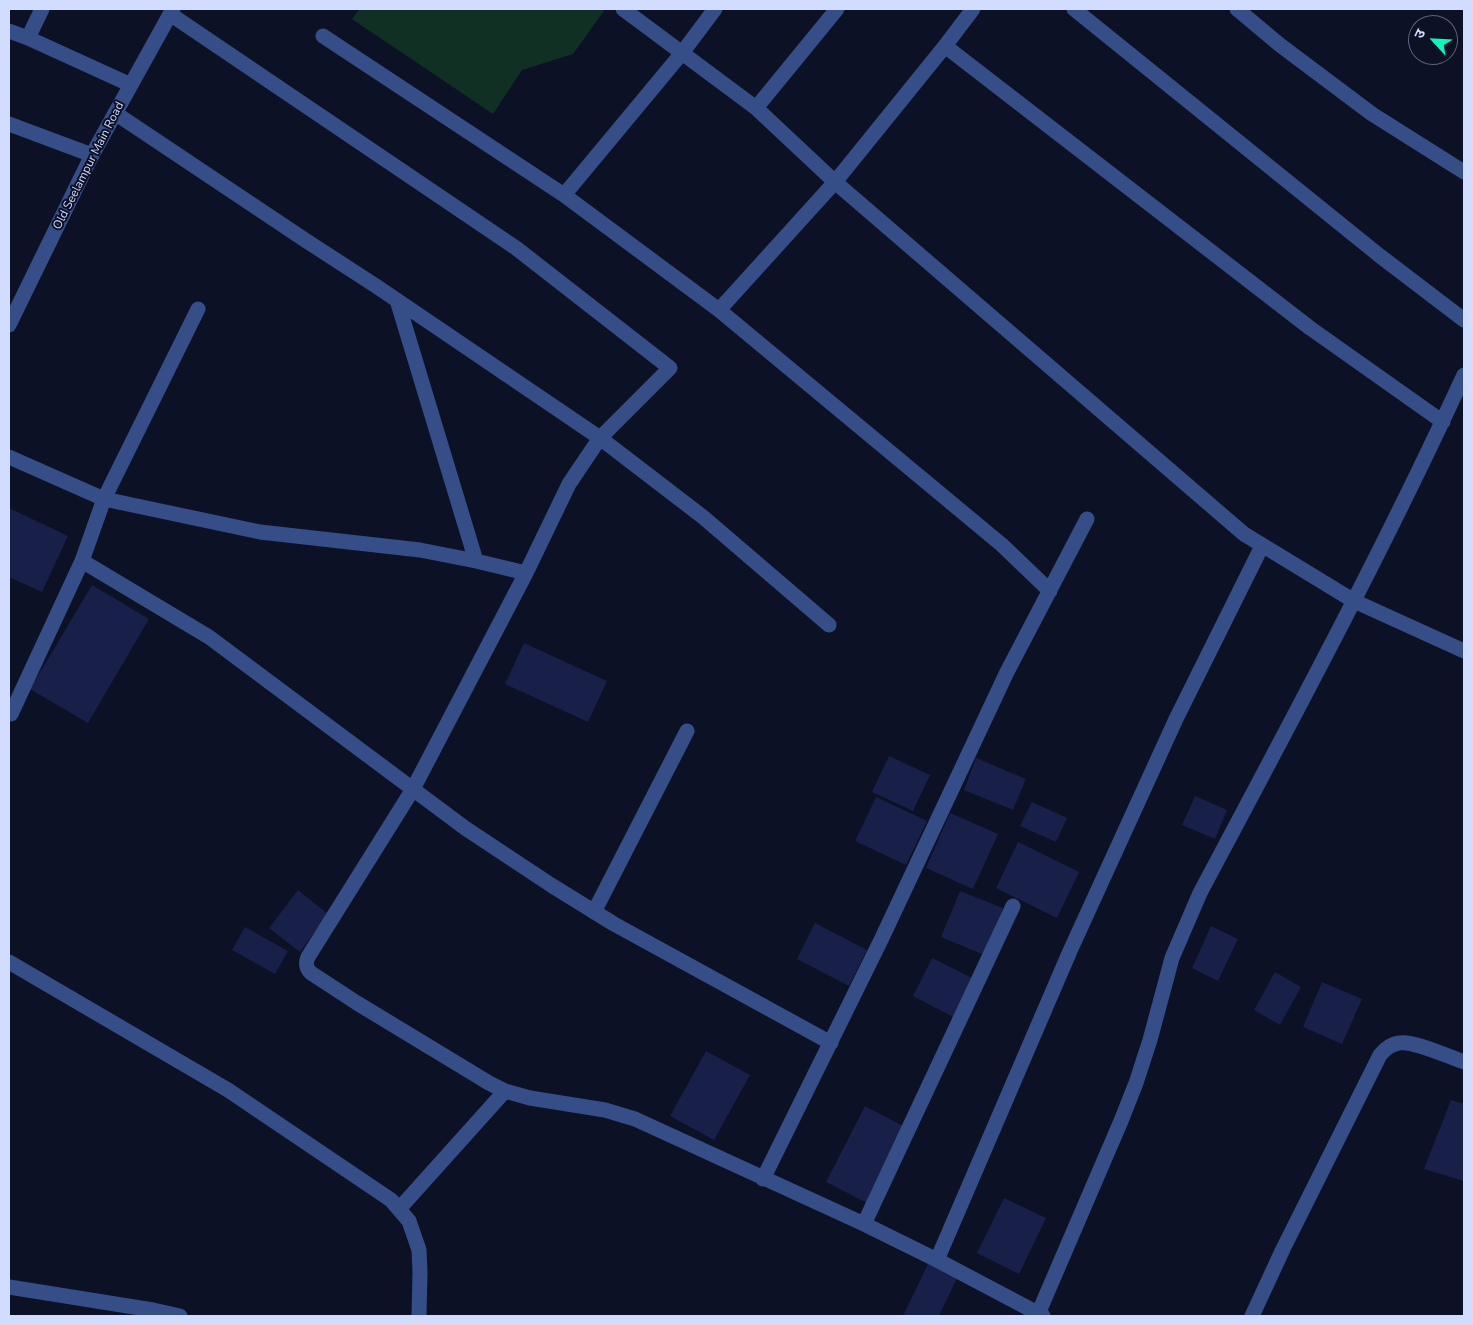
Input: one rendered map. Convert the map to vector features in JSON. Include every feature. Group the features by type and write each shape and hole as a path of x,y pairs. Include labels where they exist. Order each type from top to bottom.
{"street":[{"path":"28,38 42,9"},
{"path":"623,9 756,108 835,182 1244,534 1354,601 1464,651"},
{"path":"564,195 682,53 715,9"},
{"path":"756,108 837,9"},
{"path":"719,310 835,182 974,9"},
{"path":"1074,9 1380,256 1464,320"},
{"path":"1237,9 1280,45 1372,114 1464,172"},
{"path":"172,12 516,248 670,368 600,438 569,484 526,573 413,789 308,957 307,969 365,1008 489,1083 530,1098 605,1110 635,1119 864,1224 1041,1315 1136,1083 1150,1040 1172,958 1200,893 1354,601 1443,422 1464,375"},
{"name":"Old Seelampur Main Road","path":"9,325 92,155 172,12"},
{"path":"9,31 131,85"},
{"path":"322,36 564,195 719,310 1002,545 1050,591"},
{"path":"946,46 1310,328 1443,422"},
{"path":"115,113 397,300 600,438 703,517 829,625"},
{"path":"9,124 92,155"},
{"path":"397,300 476,561"},
{"path":"11,714 82,561 104,499 198,309"},
{"path":"9,458 104,499 260,532 420,550 526,573"},
{"path":"763,1179 882,940 1007,672 1086,519"},
{"path":"937,1260 1070,951 1176,719 1262,546"},
{"path":"82,561 209,637 465,828 594,912 830,1043"},
{"path":"594,912 687,731"},
{"path":"864,1224 1013,906"},
{"path":"9,962 228,1090 391,1200 409,1221 419,1250 419,1316"},
{"path":"1252,1316 1380,1055 1388,1047 1400,1042 1411,1043 1464,1062"},
{"path":"399,1209 506,1090"},
{"path":"9,1287 180,1316"}],"green space":[{"path":"359,9 601,9 604,11 573,54 522,70 493,114 352,19"}],"building":[{"path":"9,508 68,536 42,592 9,577"},
{"path":"92,585 149,619 88,723 30,689"},
{"path":"524,643 607,681 588,722 505,684"},
{"path":"889,756 930,775 913,811 872,792"},
{"path":"976,758 1026,779 1013,810 964,790"},
{"path":"1195,796 1227,810 1215,839 1182,825"},
{"path":"876,797 927,821 906,865 855,841"},
{"path":"1032,802 1067,818 1056,842 1020,826"},
{"path":"950,813 998,834 973,889 926,868"},
{"path":"1018,842 1079,872 1057,918 996,888"},
{"path":"298,890 328,914 300,952 269,928"},
{"path":"960,891 1003,908 984,955 941,937"},
{"path":"815,923 867,950 849,986 797,959"},
{"path":"1211,926 1238,939 1218,981 1192,968"},
{"path":"245,927 288,951 275,974 232,950"},
{"path":"932,958 976,980 957,1019 913,996"},
{"path":"1275,972 1301,987 1280,1025 1254,1010"},
{"path":"1322,982 1362,999 1342,1044 1303,1027"},
{"path":"706,1051 750,1075 714,1140 670,1116"},
{"path":"1451,1100 1464,1104 1464,1181 1424,1169"},
{"path":"865,1106 907,1128 867,1203 826,1182"},
{"path":"1004,1198 1046,1218 1019,1274 977,1253"},
{"path":"929,1262 958,1276 939,1316 903,1316"}]}
